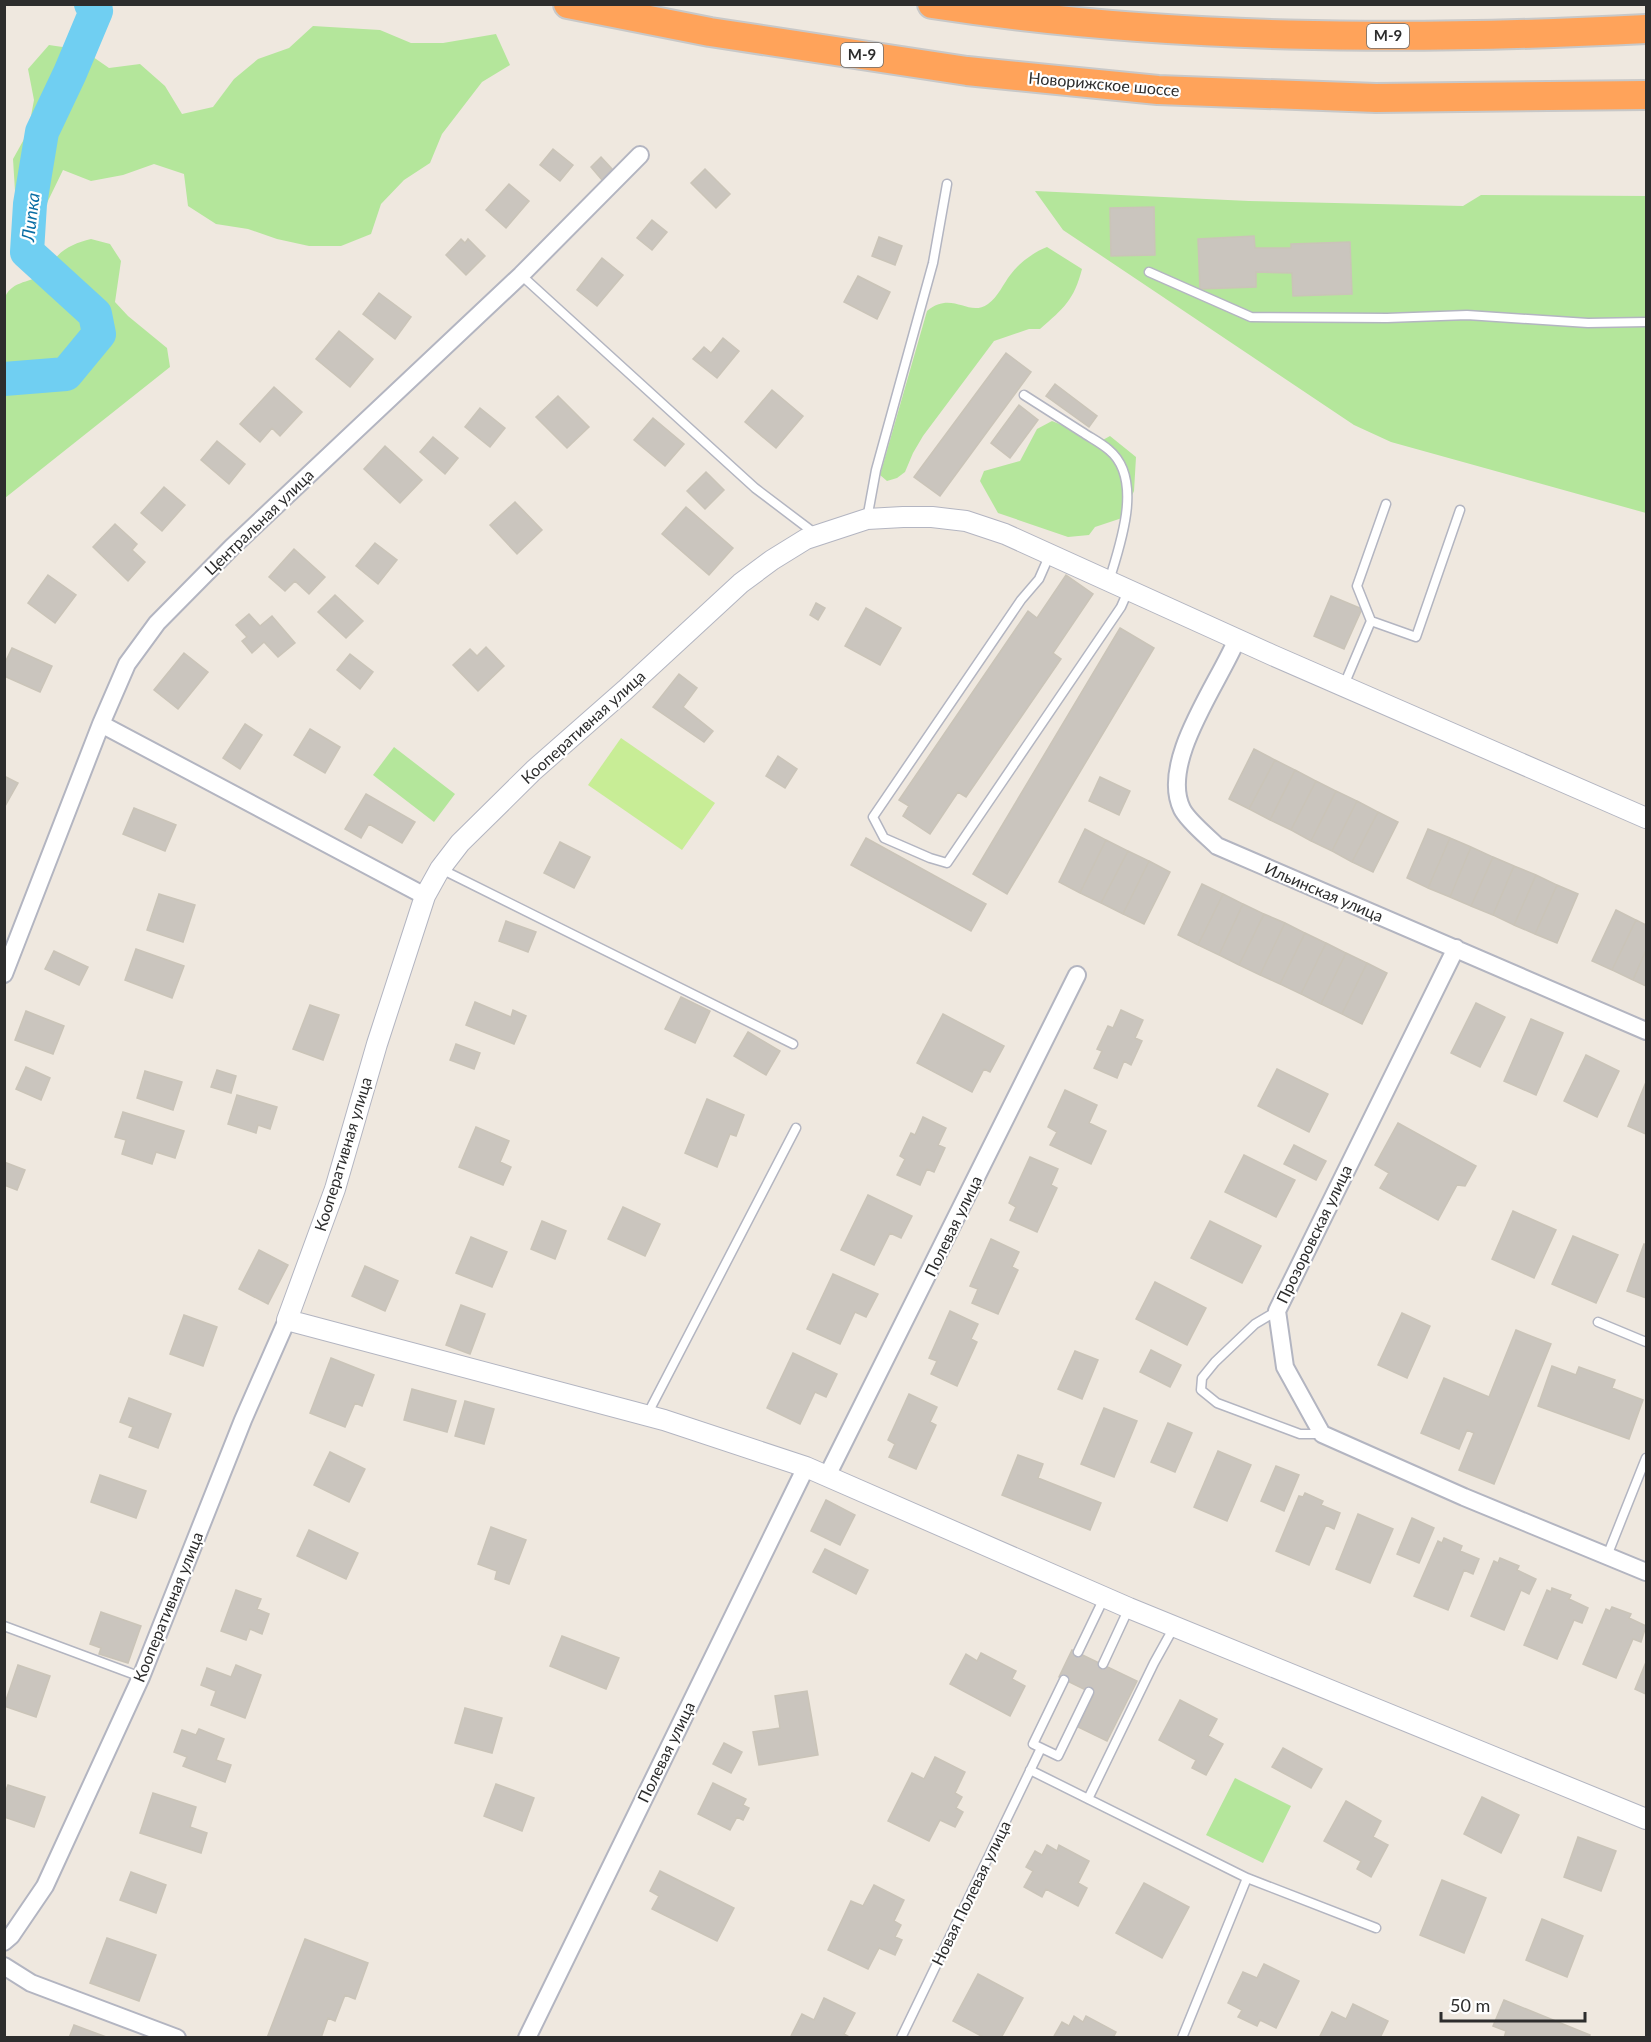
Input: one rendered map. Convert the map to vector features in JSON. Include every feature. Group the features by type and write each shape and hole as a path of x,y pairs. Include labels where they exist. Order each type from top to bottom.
{"highway":[{"name":"Новорижское шоссе","path":"568,4 710,32 967,71 1158,90 1376,98 1647,95"},
{"name":"М-9","path":"932,4 970,10 1172,29 1375,36 1647,29"}],"street":[{"path":"1587,97 1647,104"},
{"name":"Центральная улица","path":"4,974 101,723 128,664 157,623 232,547 521,275 640,155"},
{"name":"Кооперативная улица","path":"4,1942 11,1936 45,1886 141,1677 243,1420 287,1320 335,1189 377,1044 425,896 440,869 460,843 534,770 741,583 772,560 806,539 867,519 932,517 966,521 1005,534 1343,686 1647,818"},
{"name":"Ильинская улица","path":"1237,639 1181,753 1176,786 1182,810 1217,846 1647,1031"},
{"path":"101,723 425,896"},
{"name":"Прозоровская улица","path":"1322,1434 1285,1367 1276,1311 1456,948"},
{"name":"Полевая улица","path":"827,1476 1077,975"},
{"path":"287,1320 647,1415 806,1467 1104,1598 1647,1820"},
{"path":"1322,1434 1464,1497 1647,1572"},
{"name":"Полевая улица","path":"527,2037 806,1467"},
{"path":"4,1966 31,1983 177,2037"}],"lane":[{"path":"867,519 876,470 933,263 947,184"},
{"path":"1149,272 1251,317 1387,318 1467,315 1588,323 1647,322"},
{"path":"521,275 755,488 818,535"},
{"path":"1024,395 1110,450 1120,465 1128,489 1128,507 1124,534 1109,581"},
{"path":"1343,686 1371,621 1357,586 1386,504"},
{"path":"1371,621 1416,637 1460,510"},
{"path":"1050,554 1039,579 1021,600 873,817 884,837 930,858 947,863 1121,607 1129,590"},
{"path":"440,869 793,1044"},
{"path":"647,1415 796,1128"},
{"path":"1276,1311 1255,1324 1215,1362 1202,1378 1201,1390 1217,1403 1300,1434 1322,1434"},
{"path":"1598,1322 1647,1342"},
{"path":"1607,1556 1647,1458"},
{"path":"1078,1652 1104,1598"},
{"path":"1103,1664 1130,1608"},
{"path":"4,1626 141,1677"},
{"path":"1088,1799 1174,1627"},
{"name":"Новая Полевая улица","path":"901,2037 1030,1770 1037,1746 1064,1680"},
{"path":"1037,1746 1058,1756 1089,1692"},
{"path":"1030,1770 1247,1878 1376,1928"},
{"path":"1182,2037 1247,1878"}],"green space":[{"path":"313,26 380,30 411,43 443,43 496,34 510,65 482,82 442,134 430,163 404,180 381,204 371,234 341,246 309,246 277,239 248,229 216,224 188,206 184,174 154,164 123,175 91,181 63,170 46,205 16,207 13,159 28,132 34,100 28,69 49,45 83,50 109,68 140,64 165,86 182,114 213,107 234,79 258,59 289,48"},
{"path":"1035,191 1249,201 1463,206 1481,195 1646,196 1646,513 1391,442 1354,425 1063,230"},
{"path":"91,239 110,244 121,261 115,302 128,316 167,348 170,367 5,498 4,300 15,286 43,275 66,249"},
{"path":"1047,247 1082,269 1072,296 1040,329 1029,329 994,341 923,436 905,472 887,481 880,475 927,311 936,305 945,303 974,308 988,304 1018,266"},
{"path":"1052,421 1101,441 1110,436 1136,457 1134,491 1122,518 1095,527 1089,535 1068,537 998,513 980,481 984,471 1020,461 1037,429"},
{"path":"621,738 715,803 682,850 588,785"},
{"path":"394,747 455,794 434,822 373,775"},
{"path":"1235,1778 1291,1806 1263,1863 1206,1835"}],"building":[{"path":"553,149 573,165 560,181 540,165"},
{"path":"601,157 613,170 602,180 591,167"},
{"path":"705,169 730,194 716,208 691,183"},
{"path":"509,184 529,201 506,228 486,210"},
{"path":"1154,207 1155,255 1111,256 1110,208"},
{"path":"652,220 667,232 652,250 637,238"},
{"path":"1254,236 1255,248 1291,248 1291,244 1350,242 1352,294 1293,296 1292,273 1256,272 1256,287 1200,289 1198,239"},
{"path":"879,237 902,246 895,265 872,256"},
{"path":"461,239 465,243 468,239 485,256 466,275 446,255"},
{"path":"602,258 623,275 597,306 577,290"},
{"path":"858,276 890,292 877,319 844,302"},
{"path":"379,293 411,317 395,339 363,314"},
{"path":"339,331 373,359 350,387 316,359"},
{"path":"723,338 739,351 717,378 693,359 704,347 711,353"},
{"path":"1006,353 1031,372 940,496 914,477"},
{"path":"1055,384 1097,416 1089,427 1046,396"},
{"path":"274,387 302,412 280,436 272,428 260,442 240,424"},
{"path":"772,390 803,416 776,448 745,422"},
{"path":"558,396 589,427 567,448 536,417"},
{"path":"1019,405 1038,420 1010,458 991,443"},
{"path":"480,408 505,428 490,447 465,427"},
{"path":"653,418 684,444 665,466 634,440"},
{"path":"433,437 458,458 445,474 420,452"},
{"path":"217,441 245,464 229,484 201,460"},
{"path":"385,446 422,480 400,503 364,469"},
{"path":"706,472 724,490 705,509 687,491"},
{"path":"164,487 185,505 162,531 141,513"},
{"path":"515,502 542,530 517,554 490,525"},
{"path":"686,507 733,548 709,575 662,534"},
{"path":"115,524 137,544 132,550 145,562 128,581 93,547"},
{"path":"375,543 397,560 378,584 356,566"},
{"path":"294,549 325,577 309,594 295,581 285,591 269,577"},
{"path":"48,575 76,595 55,623 28,603"},
{"path":"1066,575 1093,594 1053,653 1061,659 966,797 958,792 930,834 903,816 909,806 899,800 1028,611 1037,618"},
{"path":"335,595 363,621 346,638 318,612"},
{"path":"1331,596 1362,609 1344,649 1314,636"},
{"path":"816,603 825,608 818,620 810,615"},
{"path":"866,608 901,628 880,665 845,646"},
{"path":"249,614 260,626 272,616 295,643 278,657 264,642 252,653 242,641 247,637 236,625"},
{"path":"1120,628 1154,648 1007,894 973,874"},
{"path":"486,647 504,666 478,691 453,665 470,649 477,656"},
{"path":"12,648 52,666 40,692 4,676 4,665"},
{"path":"184,653 208,672 178,709 154,690"},
{"path":"350,654 373,672 360,689 337,670"},
{"path":"679,674 697,688 683,707 713,731 704,742 653,707"},
{"path":"245,724 262,735 240,769 223,758"},
{"path":"310,729 340,747 325,773 294,755"},
{"path":"1254,749 1275,760 1249,809 1229,799"},
{"path":"778,756 797,769 785,788 766,776"},
{"path":"1275,760 1295,770 1270,820 1249,809"},
{"path":"1295,770 1316,781 1291,830 1270,820"},
{"path":"4,776 18,783 4,808"},
{"path":"1100,777 1130,791 1119,815 1089,801"},
{"path":"1316,781 1336,791 1311,841 1291,830"},
{"path":"1336,791 1357,801 1332,851 1311,841"},
{"path":"366,794 415,822 402,843 369,824 361,838 345,829"},
{"path":"1357,801 1378,812 1352,862 1332,851"},
{"path":"134,808 176,825 165,851 123,834"},
{"path":"1378,812 1398,822 1373,872 1352,862"},
{"path":"1085,829 1106,840 1080,893 1059,882"},
{"path":"1428,829 1450,838 1428,888 1407,878"},
{"path":"866,838 986,904 971,931 851,865"},
{"path":"1450,838 1471,847 1450,897 1428,888"},
{"path":"1106,840 1128,851 1101,903 1080,893"},
{"path":"560,842 590,857 574,888 544,873"},
{"path":"1471,847 1493,857 1471,906 1450,897"},
{"path":"1128,851 1149,861 1123,914 1101,903"},
{"path":"1493,857 1514,866 1493,915 1471,906"},
{"path":"1149,861 1170,872 1144,924 1123,914"},
{"path":"1514,866 1536,875 1514,925 1493,915"},
{"path":"1536,875 1557,885 1535,934 1514,925"},
{"path":"1202,884 1223,894 1198,945 1178,935"},
{"path":"1557,885 1578,894 1557,943 1535,934"},
{"path":"159,894 195,905 183,942 147,930"},
{"path":"1223,894 1243,904 1219,955 1198,945"},
{"path":"1243,904 1264,914 1239,965 1219,955"},
{"path":"1616,910 1636,920 1612,970 1592,961"},
{"path":"1264,914 1285,923 1260,975 1239,965"},
{"path":"1636,920 1646,925 1646,950 1633,980 1612,970"},
{"path":"506,921 536,932 528,952 499,941"},
{"path":"1285,923 1305,933 1280,984 1260,975"},
{"path":"1305,933 1326,943 1301,994 1280,984"},
{"path":"1326,943 1346,953 1321,1004 1301,994"},
{"path":"136,949 184,966 172,998 125,980"},
{"path":"1646,950 1646,986 1633,980"},
{"path":"54,951 88,967 79,985 45,969"},
{"path":"1346,953 1367,963 1342,1014 1321,1004"},
{"path":"1367,963 1387,973 1362,1024 1342,1014"},
{"path":"681,997 710,1011 695,1043 665,1029"},
{"path":"475,1002 511,1017 513,1010 526,1016 514,1044 466,1025"},
{"path":"1476,1003 1505,1017 1480,1067 1451,1053"},
{"path":"310,1005 339,1015 323,1060 293,1049"},
{"path":"1121,1010 1143,1020 1135,1038 1142,1041 1131,1065 1124,1061 1117,1078 1094,1068 1102,1051 1097,1049 1108,1026 1113,1028"},
{"path":"26,1011 64,1026 53,1054 15,1040"},
{"path":"943,1014 1004,1046 990,1072 984,1069 972,1092 917,1063"},
{"path":"1531,1019 1563,1033 1536,1095 1504,1081"},
{"path":"748,1032 780,1051 766,1075 734,1056"},
{"path":"456,1044 480,1053 474,1069 450,1060"},
{"path":"1586,1055 1619,1071 1597,1117 1564,1101"},
{"path":"26,1067 50,1078 41,1100 16,1089"},
{"path":"1277,1069 1328,1094 1309,1132 1258,1106"},
{"path":"217,1070 236,1076 231,1093 211,1087"},
{"path":"145,1071 182,1082 173,1110 137,1098"},
{"path":"1646,1082 1646,1134 1628,1126"},
{"path":"1065,1090 1097,1105 1089,1123 1106,1131 1091,1164 1050,1145 1057,1132 1048,1127"},
{"path":"237,1095 277,1107 270,1129 258,1125 256,1133 228,1124"},
{"path":"707,1099 744,1115 736,1136 730,1134 717,1167 685,1153"},
{"path":"123,1112 184,1131 175,1158 156,1152 152,1164 122,1154 126,1140 115,1137"},
{"path":"923,1117 946,1128 938,1145 945,1148 934,1172 927,1169 920,1185 897,1175 905,1159 900,1156 911,1133 915,1135"},
{"path":"1398,1123 1476,1166 1465,1186 1457,1185 1438,1220 1380,1188 1389,1173 1375,1165"},
{"path":"476,1127 509,1141 500,1162 511,1167 503,1185 459,1167"},
{"path":"1294,1145 1326,1161 1316,1180 1284,1164"},
{"path":"1244,1155 1295,1180 1276,1217 1225,1192"},
{"path":"1030,1157 1058,1169 1051,1185 1057,1188 1037,1232 1010,1220 1016,1207 1009,1203"},
{"path":"4,1162 25,1170 17,1190 4,1185"},
{"path":"868,1195 912,1216 901,1238 890,1233 874,1265 841,1250"},
{"path":"623,1207 660,1224 645,1256 608,1239"},
{"path":"1513,1211 1556,1230 1534,1278 1492,1259"},
{"path":"542,1221 566,1231 555,1259 531,1249"},
{"path":"1210,1221 1261,1246 1242,1283 1191,1258"},
{"path":"1573,1236 1618,1255 1596,1303 1552,1284"},
{"path":"471,1237 507,1252 492,1287 456,1273"},
{"path":"991,1239 1019,1252 1012,1267 1018,1270 998,1314 972,1303 978,1289 970,1286"},
{"path":"1644,1244 1646,1245 1646,1298 1627,1291"},
{"path":"259,1250 288,1265 268,1304 239,1289"},
{"path":"365,1266 398,1281 385,1311 352,1296"},
{"path":"833,1274 878,1294 866,1317 855,1312 840,1344 807,1329"},
{"path":"1155,1282 1206,1308 1187,1345 1136,1319"},
{"path":"461,1305 485,1314 470,1354 446,1345"},
{"path":"950,1311 978,1324 971,1339 977,1342 957,1386 931,1374 937,1361 929,1358"},
{"path":"1402,1313 1430,1326 1407,1378 1378,1365"},
{"path":"184,1315 217,1327 203,1366 170,1354"},
{"path":"1516,1330 1551,1344 1494,1484 1459,1470 1474,1433 1467,1430 1459,1449 1421,1433 1444,1378 1489,1397"},
{"path":"1151,1350 1181,1365 1170,1387 1140,1372"},
{"path":"1075,1351 1098,1360 1082,1399 1058,1389"},
{"path":"793,1353 837,1374 826,1397 815,1392 800,1424 767,1408"},
{"path":"331,1358 374,1375 362,1406 355,1403 345,1427 310,1413"},
{"path":"1552,1366 1576,1375 1579,1367 1615,1380 1612,1388 1643,1400 1629,1439 1538,1406"},
{"path":"412,1389 456,1401 447,1432 404,1420"},
{"path":"909,1394 937,1407 930,1422 936,1425 916,1469 889,1457 895,1444 888,1440"},
{"path":"129,1398 171,1414 158,1448 129,1437 133,1427 120,1422"},
{"path":"465,1401 494,1409 484,1444 455,1436"},
{"path":"1104,1408 1137,1421 1114,1477 1081,1464"},
{"path":"1168,1423 1192,1433 1175,1472 1151,1462"},
{"path":"1218,1451 1251,1465 1227,1521 1194,1507"},
{"path":"330,1452 365,1469 349,1502 314,1485"},
{"path":"1018,1455 1043,1464 1038,1478 1101,1503 1090,1530 1002,1495"},
{"path":"1276,1466 1299,1475 1284,1511 1261,1501"},
{"path":"100,1475 146,1491 136,1518 91,1502"},
{"path":"1305,1493 1323,1501 1321,1505 1340,1513 1334,1529 1326,1525 1309,1565 1276,1551 1299,1496 1303,1497"},
{"path":"826,1500 855,1515 840,1545 811,1531"},
{"path":"1358,1514 1393,1529 1370,1583 1336,1569"},
{"path":"1412,1518 1434,1528 1419,1563 1397,1554"},
{"path":"491,1527 526,1540 509,1584 495,1579 497,1571 478,1564"},
{"path":"309,1530 358,1553 346,1579 297,1556"},
{"path":"1444,1538 1462,1546 1460,1551 1479,1559 1473,1574 1464,1570 1448,1610 1414,1596 1438,1541 1442,1543"},
{"path":"825,1549 868,1570 856,1594 813,1572"},
{"path":"1500,1558 1519,1566 1517,1570 1536,1579 1529,1594 1521,1590 1504,1630 1471,1616 1494,1561 1498,1563"},
{"path":"1552,1588 1571,1595 1569,1599 1588,1608 1582,1623 1574,1620 1557,1659 1524,1645 1547,1590 1551,1592"},
{"path":"236,1590 261,1599 257,1609 269,1614 262,1634 250,1629 246,1640 221,1631"},
{"path":"1612,1607 1631,1614 1629,1618 1646,1626 1641,1642 1633,1639 1616,1678 1583,1664 1606,1609 1610,1611"},
{"path":"101,1612 141,1626 128,1663 99,1654 101,1648 90,1644"},
{"path":"562,1636 619,1658 606,1689 550,1666"},
{"path":"1072,1650 1137,1681 1107,1741 1078,1727 1094,1694 1059,1677"},
{"path":"981,1653 1016,1671 1012,1679 1025,1686 1010,1716 950,1684 966,1654 977,1661"},
{"path":"1646,1662 1646,1694 1635,1689"},
{"path":"18,1665 50,1676 36,1717 4,1706"},
{"path":"236,1665 261,1675 245,1718 211,1705 216,1691 201,1685 207,1668 231,1677"},
{"path":"807,1691 818,1755 759,1765 753,1732 780,1728 775,1696"},
{"path":"1180,1700 1217,1719 1208,1736 1223,1744 1206,1775 1192,1768 1196,1760 1159,1740"},
{"path":"465,1708 502,1718 492,1753 455,1743"},
{"path":"199,1729 224,1739 216,1760 231,1765 225,1782 183,1766 187,1757 174,1752 182,1730 196,1735"},
{"path":"724,1743 742,1752 731,1773 713,1764"},
{"path":"1283,1748 1322,1769 1311,1788 1272,1767"},
{"path":"935,1757 965,1772 955,1793 962,1797 956,1808 963,1812 955,1827 940,1820 929,1841 888,1821 912,1773 924,1779"},
{"path":"713,1783 746,1799 743,1805 749,1808 743,1820 737,1817 730,1830 698,1814"},
{"path":"496,1784 534,1798 522,1831 484,1816"},
{"path":"8,1785 45,1797 34,1827 4,1817 4,1796"},
{"path":"153,1793 196,1807 190,1827 207,1833 201,1853 140,1833"},
{"path":"1482,1797 1519,1815 1501,1853 1464,1834"},
{"path":"1346,1801 1381,1821 1373,1837 1388,1845 1371,1877 1357,1869 1361,1861 1324,1841"},
{"path":"1578,1837 1616,1851 1601,1891 1564,1877"},
{"path":"1047,1845 1057,1851 1059,1845 1089,1861 1078,1883 1087,1888 1078,1906 1046,1889 1042,1897 1024,1887 1033,1871 1026,1867 1035,1851 1042,1855"},
{"path":"660,1871 734,1908 717,1941 652,1909 659,1896 650,1891"},
{"path":"131,1872 166,1885 156,1913 120,1900"},
{"path":"1442,1880 1486,1898 1464,1953 1420,1935"},
{"path":"1144,1883 1189,1907 1162,1958 1116,1933"},
{"path":"874,1885 904,1900 894,1921 901,1925 895,1937 902,1940 895,1955 879,1948 868,1969 828,1950 851,1901 863,1906"},
{"path":"1542,1919 1583,1936 1567,1977 1526,1960"},
{"path":"107,1938 156,1955 139,2001 90,1983"},
{"path":"305,1939 368,1963 355,1999 345,1995 335,2021 328,2018 321,2038 267,2038"},
{"path":"1264,1964 1299,1981 1276,2028 1260,2020 1257,2026 1238,2017 1242,2010 1228,2003 1243,1972 1257,1978"},
{"path":"978,1974 1023,1998 1001,2038 985,2038 953,2021"},
{"path":"824,1998 855,2013 844,2034 851,2038 790,2038 802,2014 814,2020"},
{"path":"1504,2000 1590,2035 1589,2038 1504,2038 1506,2031 1493,2026"},
{"path":"1353,2004 1388,2021 1380,2038 1319,2038 1332,2012 1346,2019"},
{"path":"1074,2016 1083,2022 1086,2016 1116,2032 1113,2038 1053,2038 1062,2022 1069,2026"},
{"path":"74,2025 109,2038 69,2038"}],"waterway":[{"name":"Липка","path":"4,379 66,374 99,334 95,314 27,252 30,204 42,132 96,11 91,4"}]}
